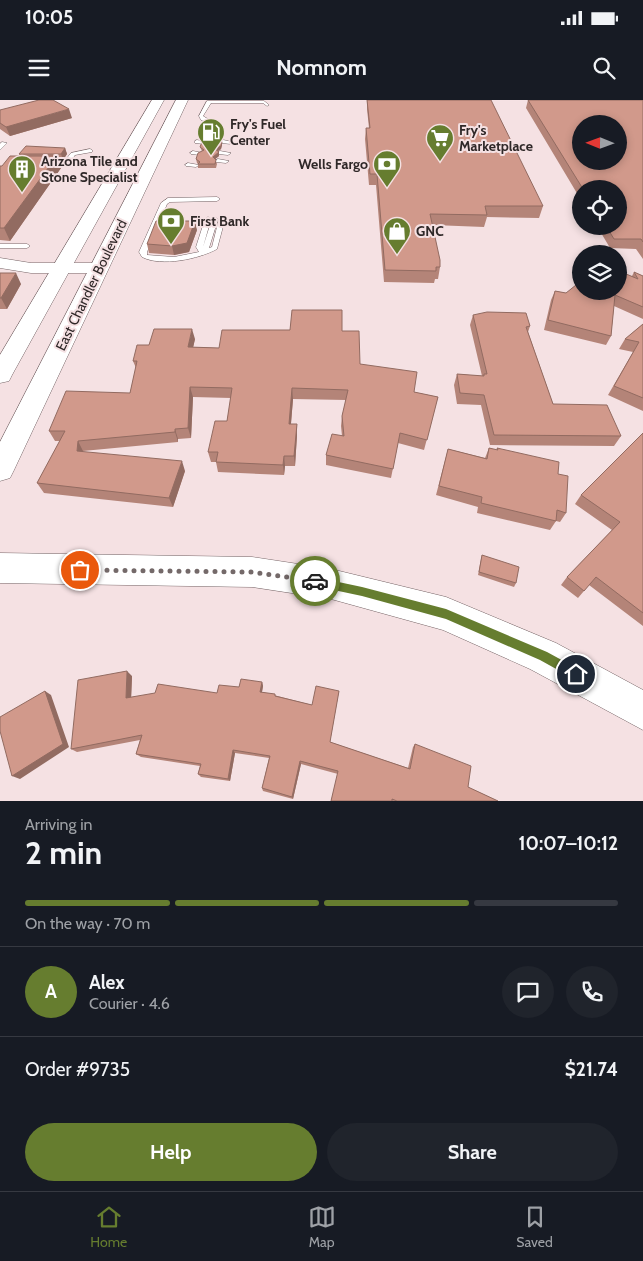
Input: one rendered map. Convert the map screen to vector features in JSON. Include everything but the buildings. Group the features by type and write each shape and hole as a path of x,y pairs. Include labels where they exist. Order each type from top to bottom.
{"main road":[{"name":"East Chandler Boulevard","path":"0,375 158,100"},
{"name":"East Chandler Boulevard","path":"0,470 182,100"},
{"path":"0,568 252,572 331,584 446,614 543,656 643,711"}],"street":[{"path":"0,263 31,268 99,268"}],"lane":[{"path":"208,121 201,116 205,105 209,102 264,102 267,105"},
{"path":"196,144 203,144"},
{"path":"223,144 231,144"},
{"path":"66,164 73,154 90,151"},
{"path":"193,153 200,153"},
{"path":"220,153 228,153"},
{"path":"189,163 197,163"},
{"path":"217,163 225,163"},
{"path":"38,164 81,164"},
{"path":"204,254 199,247 215,219 215,248 204,254 188,259 148,258 144,256 143,252 164,203 168,200 217,199"},
{"path":"0,246 28,246"}],"way so far":[{"path":"80,570 252,572 315,581"}],"place":[{"name":"Fry's Fuel Center","path":"211,156"},
{"name":"Fry's Marketplace","path":"440,162"},
{"name":"Wells Fargo","path":"387,188"},
{"name":"Arizona Tile and Stone Specialist","path":"22,193"},
{"name":"First Bank","path":"171,245"},
{"name":"GNC","path":"397,255"}],"route":[{"path":"315,581 362,591 446,614 543,656 576,674"}]}
